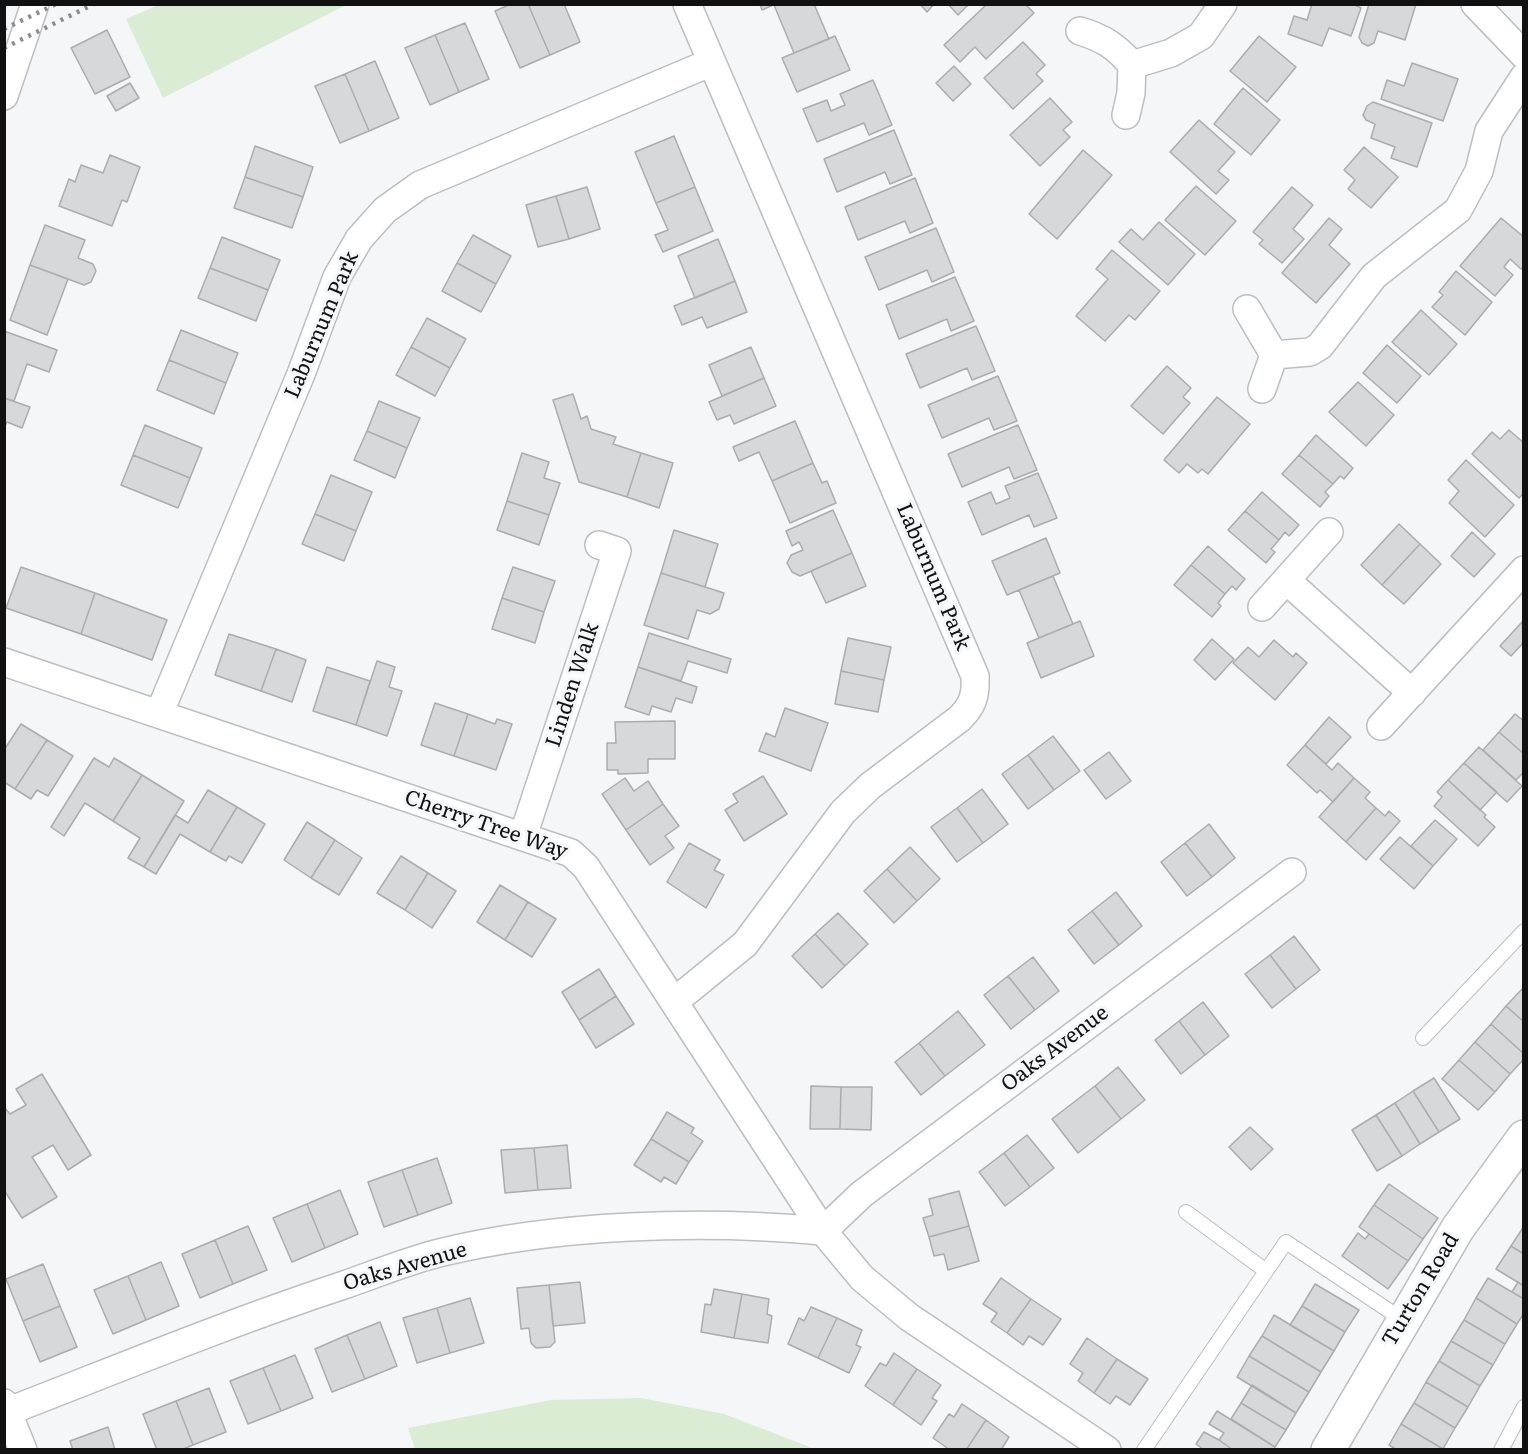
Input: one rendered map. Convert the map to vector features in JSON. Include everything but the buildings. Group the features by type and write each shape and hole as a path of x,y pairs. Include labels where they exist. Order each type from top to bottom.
{"main road":[{"name":"Turton Road","path":"1328,1449 1458,1228 1524,1137"}],"street":[{"path":"4,96 35,4"},
{"name":"Laburnum Park","path":"675,1001 746,944 763,923 819,840 843,812 870,786 959,719 970,708 976,692 975,676 687,4"},
{"path":"1132,65 1172,53 1201,36 1222,4"},
{"path":"1475,4 1524,55"},
{"path":"1080,31 1104,38 1120,50 1132,65 1131,93 1126,115"},
{"name":"Laburnum Park","path":"159,714 301,374 337,277 359,239 385,210 420,185 712,62"},
{"path":"1274,355 1310,352 1320,346 1374,276 1458,210 1470,192 1479,171 1489,131 1524,77"},
{"path":"1247,309 1274,355 1262,389"},
{"path":"1262,607 1329,532"},
{"name":"Linden Walk","path":"523,836 617,551 599,544"},
{"path":"1382,726 1524,570"},
{"path":"1286,580 1412,693"},
{"name":"Cherry Tree Way","path":"4,662 571,853 586,867 823,1231"},
{"name":"Oaks Avenue","path":"7,1407 438,1254 520,1237 639,1228 759,1225 823,1231 862,1194 1292,872"},
{"path":"823,1231 862,1278 909,1317 1107,1449"},
{"path":"7,1407 23,1449"}],"lane":[{"path":"1423,1038 1523,932"},
{"path":"1186,1212 1266,1271"},
{"path":"1144,1449 1286,1242 1402,1320"},
{"path":"1501,1449 1524,1407"}],"green space":[{"path":"159,5 346,5 163,98 126,19"},
{"path":"641,1398 724,1414 815,1449 415,1449 408,1428 551,1400"}],"railway":[{"path":"4,29 56,4"},
{"path":"4,48 94,4"}]}
